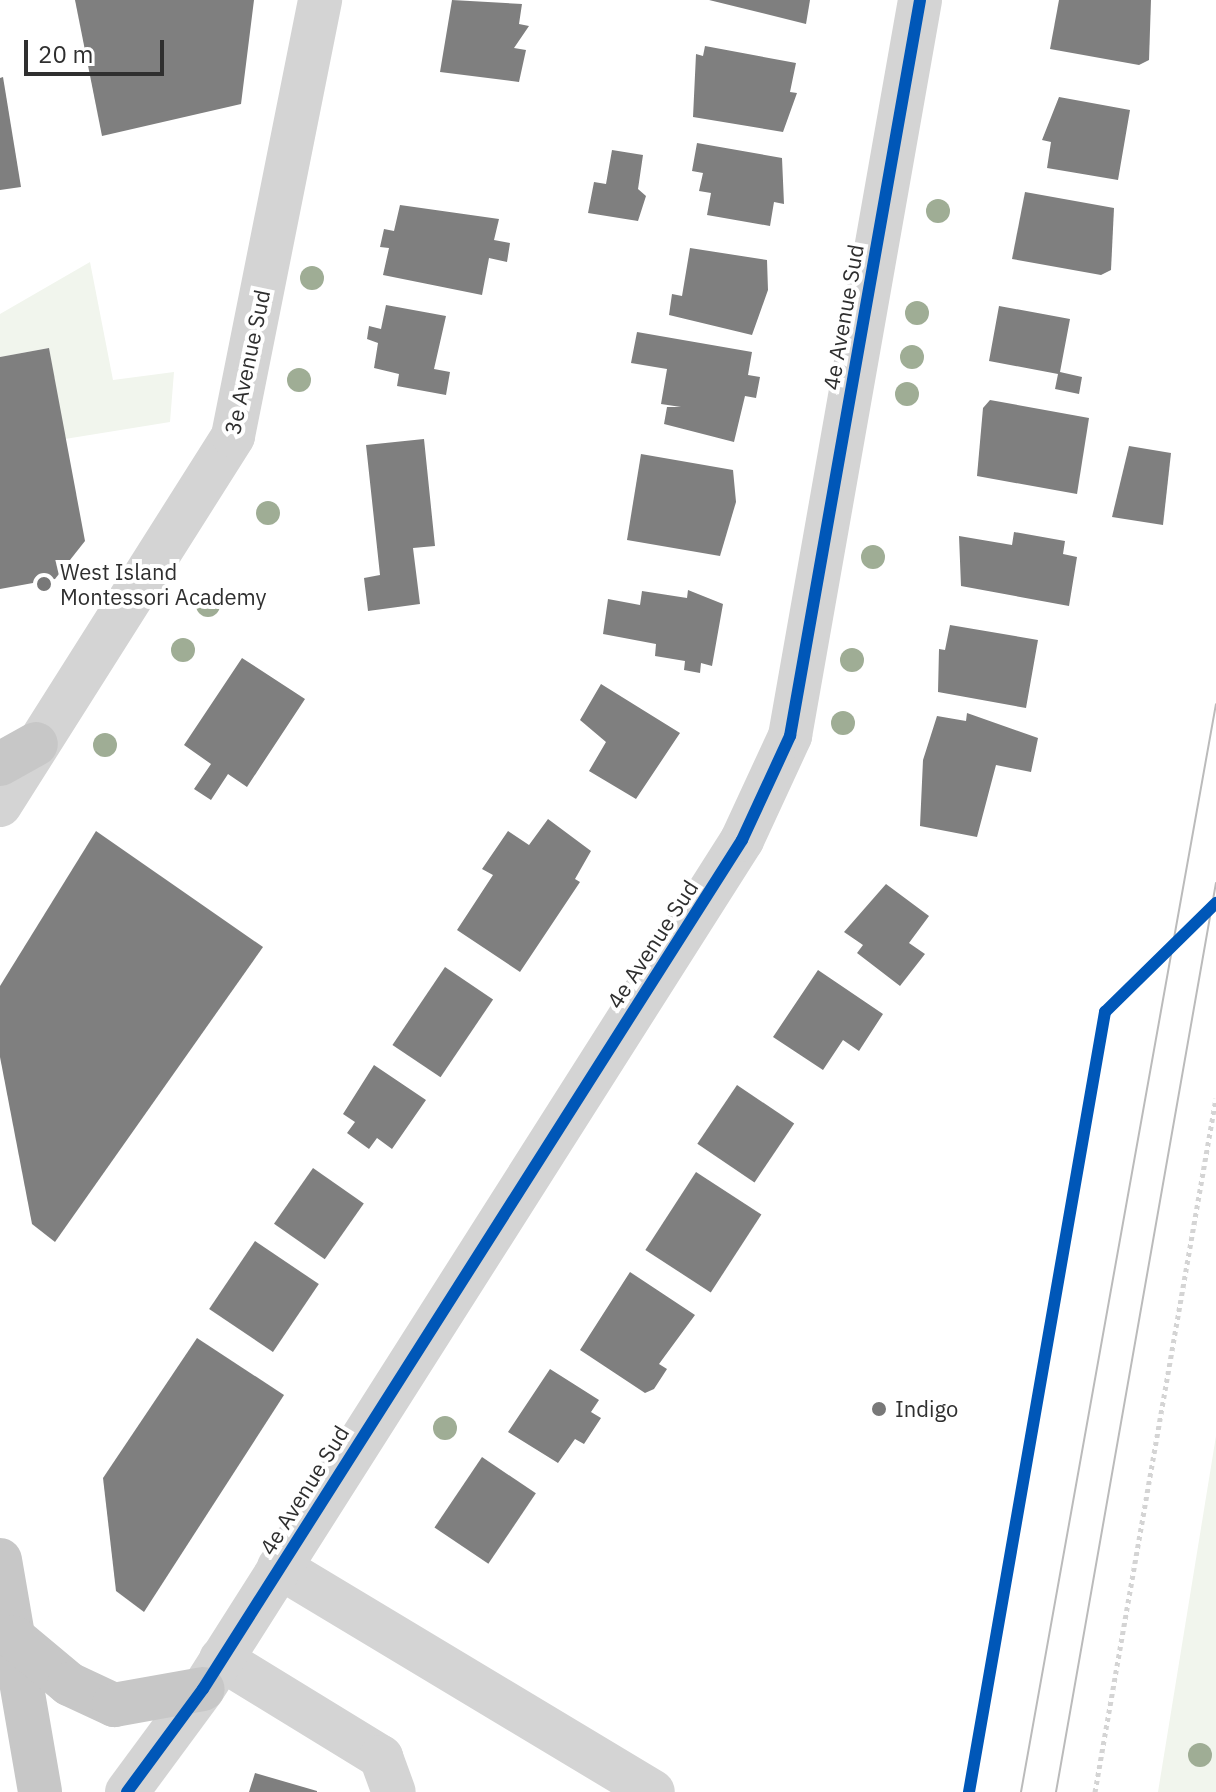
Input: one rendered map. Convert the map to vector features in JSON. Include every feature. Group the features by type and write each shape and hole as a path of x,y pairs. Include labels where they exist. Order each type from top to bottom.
{"main road":[{"path":"0,1560 40,1792"},
{"path":"13,1637 77,1689 114,1705 212,1674"}],"street":[{"name":"3e Avenue Sud","path":"0,805 18,754 200,498 233,436 320,0"},
{"name":"4e Avenue Sud","path":"127,1792 212,1674 742,840 790,736 920,0"},
{"path":"279,1567 653,1792"},
{"path":"212,1674 381,1757 394,1792"}],"path":[{"path":"1095,1792 1216,1098"}],"shaded area":[{"path":"90,262 113,380 174,372 170,422 65,439 49,348 0,357 0,314"},
{"path":"1216,1436 1216,1792 1158,1792"}],"building":[{"path":"75,0 254,0 241,104 102,136"},
{"path":"452,0 522,4 519,24 529,26 514,48 526,50 519,82 440,72"},
{"path":"709,0 810,0 806,24"},
{"path":"1059,0 1151,0 1149,60 1139,65 1050,49"},
{"path":"705,46 796,63 790,92 797,93 783,132 693,117 696,54 703,56"},
{"path":"3,77 21,187 0,190 0,78"},
{"path":"1059,97 1130,110 1118,180 1047,168 1051,142 1042,140"},
{"path":"697,143 782,158 784,204 774,202 770,226 707,215 711,193 699,191 703,173 692,171"},
{"path":"612,150 643,155 638,189 646,196 638,221 588,213 594,182 606,184"},
{"path":"1025,192 1114,208 1111,270 1101,275 1012,259"},
{"path":"400,205 499,219 494,240 510,243 507,262 489,258 482,295 383,275 389,248 380,247 384,229 394,231"},
{"path":"690,248 767,260 768,290 752,335 669,315 672,294 682,296"},
{"path":"386,305 446,316 434,369 450,372 446,395 397,386 399,374 374,368 378,343 367,339 369,326 381,329"},
{"path":"999,306 1070,319 1060,372 1082,377 1079,394 1055,389 1058,374 989,361"},
{"path":"637,332 752,352 748,375 760,377 756,398 745,396 734,442 664,424 667,407 681,407 661,404 667,369 631,363"},
{"path":"49,348 85,541 55,579 0,589 0,357"},
{"path":"990,400 1089,418 1077,494 977,476 983,408"},
{"path":"424,439 435,546 413,548 420,604 368,611 364,578 380,575 366,445"},
{"path":"1129,446 1171,453 1163,525 1112,517"},
{"path":"641,454 733,470 736,502 720,556 627,540"},
{"path":"1014,532 1065,541 1063,554 1077,557 1069,606 961,586 959,536 1012,545"},
{"path":"688,590 723,604 712,666 701,663 700,673 684,670 685,661 655,656 656,644 603,634 608,599 640,605 642,591 687,598"},
{"path":"950,625 1038,640 1026,708 938,692 939,649 945,650"},
{"path":"242,658 305,699 247,787 228,774 211,800 194,789 211,764 184,745"},
{"path":"601,684 680,733 636,799 589,771 606,742 580,720"},
{"path":"967,713 1038,738 1031,772 996,765 977,837 920,826 923,760 937,716 966,721"},
{"path":"548,819 591,851 575,879 580,882 520,972 457,930 493,875 482,869 508,831 529,845"},
{"path":"96,831 263,947 55,1242 32,1224 0,1057 0,986"},
{"path":"886,884 929,916 909,943 925,954 900,986 857,953 863,945 844,932"},
{"path":"445,967 493,999 441,1077 392,1045"},
{"path":"818,970 883,1014 859,1051 843,1040 823,1070 773,1037"},
{"path":"374,1065 426,1100 392,1149 377,1138 369,1149 347,1133 355,1122 343,1114"},
{"path":"737,1085 794,1124 755,1182 697,1144"},
{"path":"313,1168 364,1204 325,1259 274,1224"},
{"path":"696,1172 761,1214 711,1292 645,1250"},
{"path":"255,1241 319,1284 273,1352 209,1309"},
{"path":"630,1272 695,1315 659,1364 667,1369 654,1389 645,1393 580,1350"},
{"path":"197,1338 284,1395 144,1612 116,1591 103,1478"},
{"path":"550,1369 599,1400 591,1412 601,1418 584,1444 575,1439 558,1463 508,1432"},
{"path":"482,1457 536,1493 488,1564 434,1527"},
{"path":"255,1773 317,1791 317,1792 249,1792"}],"tram line":[{"path":"1021,1792 1216,704"},
{"path":"1056,1792 1216,883"}],"cycle path":[{"path":"127,1792 203,1689 742,840 790,736 920,0"},
{"path":"969,1792 1105,1012 1216,903"}],"place":[{"name":"West Island Montessori Academy","path":"44,584"},
{"name":"Indigo","path":"879,1409"}]}
